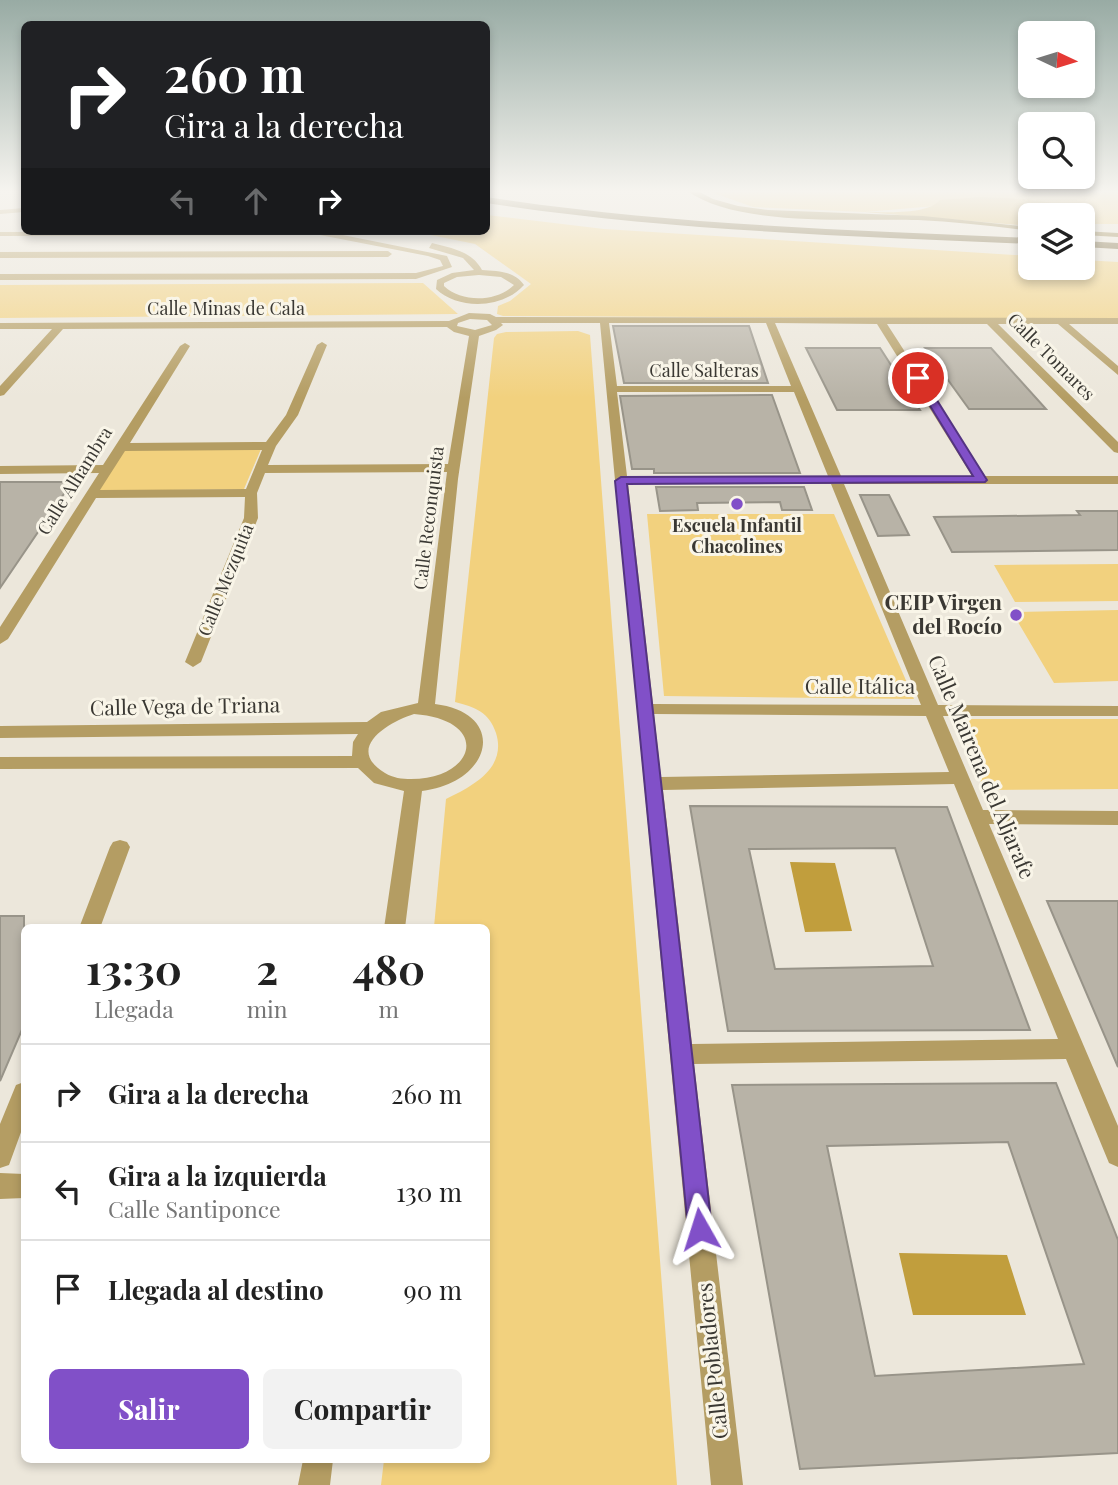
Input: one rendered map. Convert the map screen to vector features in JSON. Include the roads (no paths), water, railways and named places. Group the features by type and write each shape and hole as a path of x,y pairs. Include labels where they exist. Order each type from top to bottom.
{"street":[{"path":"0,278 416,276 448,267 445,259"},
{"path":"472,259 479,272"},
{"path":"479,272 503,274 519,285 509,294 487,299 459,298 442,291 440,282 455,275 479,272"},
{"path":"459,298 469,316"},
{"path":"483,316 487,299"},
{"path":"495,324 483,316 469,316 452,324 460,331 474,333 495,324 769,320 1118,321"},
{"name":"Calle Mairena del Aljarafe","path":"769,320 1118,1155"},
{"name":"Calle Tomares","path":"989,320 1118,449"},
{"path":"1059,320 1118,372"},
{"path":"880,321 981,480"},
{"name":"Calle Pobladores","path":"604,323 727,1485"},
{"name":"Calle Minas de Cala","path":"0,326 452,324"},
{"path":"0,393 61,326"},
{"name":"Calle Reconquista","path":"426,708 454,468 474,333"},
{"name":"Calle Mezquita","path":"193,662 251,518 251,493 270,446 292,415 322,345"},
{"name":"Calle Alhambra","path":"0,639 185,346"},
{"name":"Calle Salteras","path":"611,389 798,389"},
{"path":"120,447 270,446"},
{"path":"261,469 454,468"},
{"path":"0,470 106,469"},
{"path":"621,481 1118,480"},
{"path":"90,494 251,493"},
{"path":"426,708 439,709 460,718 473,732 475,750 464,768 428,785 387,782 376,777 362,762 360,744 370,728 379,720 401,711 426,708"},
{"name":"Calle Itálica","path":"645,709 1118,711"},
{"name":"Calle Vega de Triana","path":"0,732 370,728"},
{"path":"0,763 362,762"},
{"path":"652,783 960,778"},
{"path":"395,924 414,786"},
{"path":"976,817 1118,818"},
{"path":"91,924 120,847"},
{"path":"682,1054 1074,1049"},
{"path":"0,1156 21,1101"},
{"path":"0,1186 21,1186"},
{"path":"314,1485 318,1463"}],"place":[{"name":"Escuela Infantil Chacolines","path":"737,504"},
{"name":"CEIP Virgen del Rocío","path":"1016,615"}]}
